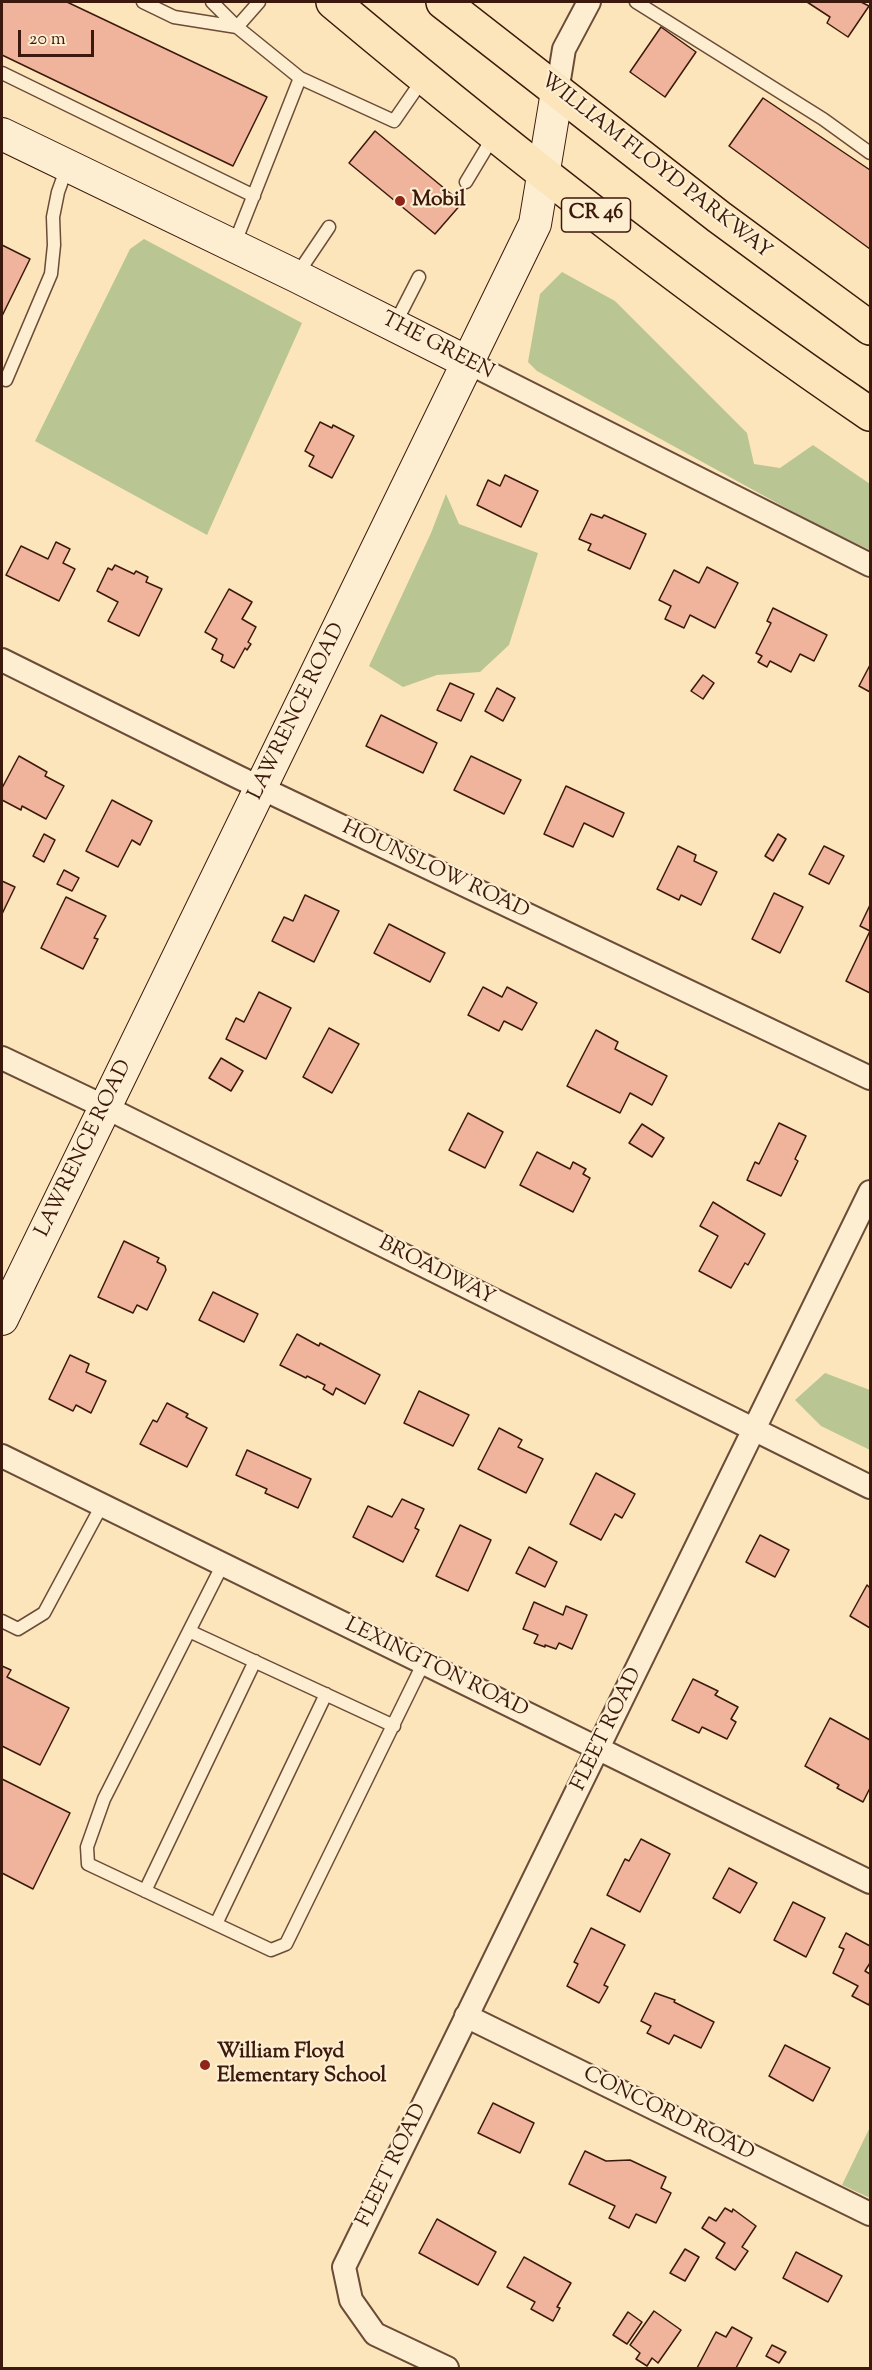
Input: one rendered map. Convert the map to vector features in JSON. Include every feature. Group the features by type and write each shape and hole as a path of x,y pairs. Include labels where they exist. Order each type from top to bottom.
{"highway":[{"name":"CR 46","path":"333,2 543,175 763,340 870,414"},
{"name":"WILLIAM FLOYD PARKWAY","path":"443,2 718,217 870,327"}],"street":[{"path":"557,92 564,50 589,2"},
{"name":"LAWRENCE ROAD","path":"2,1319 535,224 557,92"},
{"name":"THE GREEN","path":"2,134 296,276 870,565"},
{"name":"HOUNSLOW ROAD","path":"2,660 261,788 870,1078"},
{"name":"BROADWAY","path":"2,1058 870,1487"},
{"name":"FLEET ROAD","path":"447,2368 375,2334 351,2300 344,2267 870,1192"},
{"name":"LEXINGTON ROAD","path":"2,1456 870,1882"},
{"name":"CONCORD ROAD","path":"466,2016 870,2214"}],"lane":[{"path":"143,2 174,17 237,27"},
{"path":"212,2 237,27 300,78 394,121 424,78"},
{"path":"237,27 259,2"},
{"path":"636,2 823,119 870,153"},
{"path":"2,73 254,196"},
{"path":"233,246 300,78"},
{"path":"466,182 494,136"},
{"path":"6,380 51,274 54,245 53,217 67,166"},
{"path":"296,276 329,227"},
{"path":"394,326 419,277"},
{"path":"2,1621 18,1629 44,1613 102,1505"},
{"path":"223,1564 104,1799 87,1847 88,1864 271,1950 286,1944 424,1662"},
{"path":"189,1631 394,1726"},
{"path":"145,1891 255,1661"},
{"path":"216,1924 326,1694"}],"green space":[{"path":"144,239 302,323 207,535 35,441 130,249"},
{"path":"562,272 615,301 747,433 754,464 780,468 813,445 870,484 870,550 817,525 537,371 528,362 540,294"},
{"path":"446,494 459,524 538,553 509,645 480,672 437,675 403,687 369,666 431,533"},
{"path":"825,1373 870,1390 870,1450 821,1426 795,1400"},
{"path":"870,2127 870,2198 842,2185"}],"building":[{"path":"2,2 67,2 267,97 233,166 2,55"},
{"path":"807,2 861,2 869,6 848,37 827,23 830,17"},
{"path":"661,27 696,52 665,97 630,72"},
{"path":"763,98 870,170 870,249 729,146"},
{"path":"375,131 462,203 435,234 349,163"},
{"path":"2,245 30,259 2,316"},
{"path":"320,422 332,428 333,425 354,436 332,478 309,466 314,456 305,451"},
{"path":"505,475 538,491 521,527 477,505 488,480 500,486"},
{"path":"591,514 602,518 604,515 646,534 630,569 588,550 591,544 579,539"},
{"path":"56,542 70,549 63,563 75,569 59,601 6,575 21,546 48,559"},
{"path":"115,565 134,574 136,571 148,577 146,582 162,589 139,636 108,621 118,602 97,591 108,568 112,570"},
{"path":"707,567 738,583 715,628 690,615 684,628 665,619 671,606 659,600 674,570 699,583"},
{"path":"229,589 252,602 242,619 256,627 248,642 251,644 247,650 245,648 234,668 221,661 223,655 212,649 217,639 205,632"},
{"path":"773,608 827,635 814,661 800,654 791,672 770,661 767,667 758,662 762,656 756,653 771,623 767,621"},
{"path":"870,665 870,692 859,686"},
{"path":"703,675 714,683 703,699 691,691"},
{"path":"450,683 474,694 461,721 437,710"},
{"path":"497,688 515,698 503,721 485,711"},
{"path":"381,715 437,743 423,773 366,746"},
{"path":"19,756 47,772 45,776 64,786 46,819 22,806 21,810 2,800 2,788"},
{"path":"471,756 521,780 504,814 454,790"},
{"path":"566,786 624,813 613,837 584,823 573,847 544,834"},
{"path":"112,800 152,821 140,845 132,840 118,867 86,851"},
{"path":"44,834 55,840 44,862 33,856"},
{"path":"778,834 786,839 773,861 765,856"},
{"path":"678,846 696,855 694,861 717,872 701,905 681,895 679,900 657,889"},
{"path":"824,846 844,856 829,884 809,874"},
{"path":"64,870 79,878 72,891 57,884"},
{"path":"2,881 15,887 2,914"},
{"path":"774,893 803,907 780,953 752,939"},
{"path":"305,895 339,911 314,962 272,941 284,917 293,921"},
{"path":"66,897 106,916 94,938 98,939 83,969 41,948"},
{"path":"870,905 870,931 860,926"},
{"path":"389,924 445,953 430,982 374,953"},
{"path":"870,931 870,993 846,981"},
{"path":"483,987 502,997 507,987 537,1003 522,1030 504,1021 499,1031 468,1015"},
{"path":"259,992 291,1008 266,1059 226,1039 236,1018 244,1022"},
{"path":"329,1028 359,1044 332,1093 303,1077"},
{"path":"596,1030 618,1042 615,1049 667,1076 652,1105 630,1093 620,1113 567,1086"},
{"path":"221,1058 243,1071 231,1091 209,1078"},
{"path":"468,1113 503,1132 485,1168 449,1150"},
{"path":"779,1123 806,1136 795,1159 798,1161 781,1196 747,1180 755,1162 759,1164"},
{"path":"642,1124 664,1138 652,1157 629,1143"},
{"path":"537,1152 570,1169 573,1162 586,1169 583,1174 590,1178 573,1212 520,1185"},
{"path":"713,1202 765,1234 748,1265 745,1263 731,1288 699,1271 718,1236 700,1226"},
{"path":"124,1241 159,1258 157,1262 165,1266 166,1270 147,1310 137,1305 133,1313 98,1297"},
{"path":"213,1292 258,1314 244,1342 199,1320"},
{"path":"297,1334 319,1346 320,1343 380,1375 365,1404 336,1388 333,1395 323,1389 325,1385 280,1365"},
{"path":"70,1355 89,1364 86,1372 106,1381 91,1413 76,1405 73,1411 49,1399"},
{"path":"419,1391 469,1415 453,1446 404,1423"},
{"path":"167,1403 188,1414 186,1417 207,1428 187,1467 140,1444 153,1420 157,1422"},
{"path":"499,1428 522,1440 518,1447 543,1459 526,1493 478,1469"},
{"path":"247,1450 311,1479 298,1508 265,1493 267,1489 236,1475"},
{"path":"596,1473 635,1494 622,1518 615,1514 601,1540 570,1524"},
{"path":"402,1499 424,1509 415,1528 419,1530 403,1562 353,1537 368,1506 392,1517"},
{"path":"460,1525 491,1540 468,1591 436,1576"},
{"path":"760,1535 789,1550 775,1577 746,1562"},
{"path":"529,1547 557,1562 545,1587 516,1573"},
{"path":"867,1585 870,1588 870,1628 850,1616"},
{"path":"534,1602 563,1615 566,1606 587,1615 572,1649 559,1643 556,1649 534,1643 538,1635 523,1629"},
{"path":"2,1666 11,1670 7,1677 69,1708 40,1765 2,1746"},
{"path":"693,1679 718,1691 715,1695 738,1707 731,1719 736,1722 727,1739 702,1727 699,1733 672,1720"},
{"path":"830,1718 870,1740 870,1788 863,1802 837,1788 839,1785 805,1766"},
{"path":"2,1779 70,1813 33,1889 2,1873"},
{"path":"641,1839 670,1854 640,1912 607,1895 625,1859 629,1861"},
{"path":"729,1868 757,1883 740,1913 713,1898"},
{"path":"793,1902 825,1918 806,1957 774,1940"},
{"path":"591,1928 625,1945 604,1985 608,1987 599,2003 567,1986 578,1964 574,1962"},
{"path":"846,1933 870,1946 870,1963 865,1971 870,1974 869,2005 852,1996 858,1986 833,1973 844,1949 839,1947"},
{"path":"655,1993 675,2000 674,2002 714,2022 701,2048 674,2035 669,2044 647,2033 651,2026 641,2021"},
{"path":"785,2045 830,2068 813,2101 769,2076"},
{"path":"493,2103 534,2123 520,2153 478,2133"},
{"path":"585,2151 606,2161 630,2160 666,2177 661,2188 671,2193 656,2223 636,2214 629,2228 609,2218 615,2206 569,2184"},
{"path":"725,2208 732,2212 733,2209 756,2226 742,2247 748,2251 735,2270 716,2258 725,2243 702,2228 709,2217 716,2221"},
{"path":"437,2219 496,2252 478,2285 419,2253"},
{"path":"685,2249 699,2257 685,2281 670,2273"},
{"path":"796,2252 842,2276 828,2302 783,2278"},
{"path":"524,2257 571,2283 557,2307 560,2308 553,2321 531,2309 535,2302 507,2287"},
{"path":"654,2311 681,2330 658,2363 652,2358 647,2366 636,2359 640,2353 630,2345"},
{"path":"628,2312 642,2322 627,2344 613,2335"},
{"path":"732,2327 752,2338 736,2368 697,2368 716,2332 726,2337"},
{"path":"772,2345 786,2352 779,2363 766,2356"}],"place":[{"name":"Mobil","path":"400,201"},
{"name":"William Floyd Elementary School","path":"205,2065"}]}
